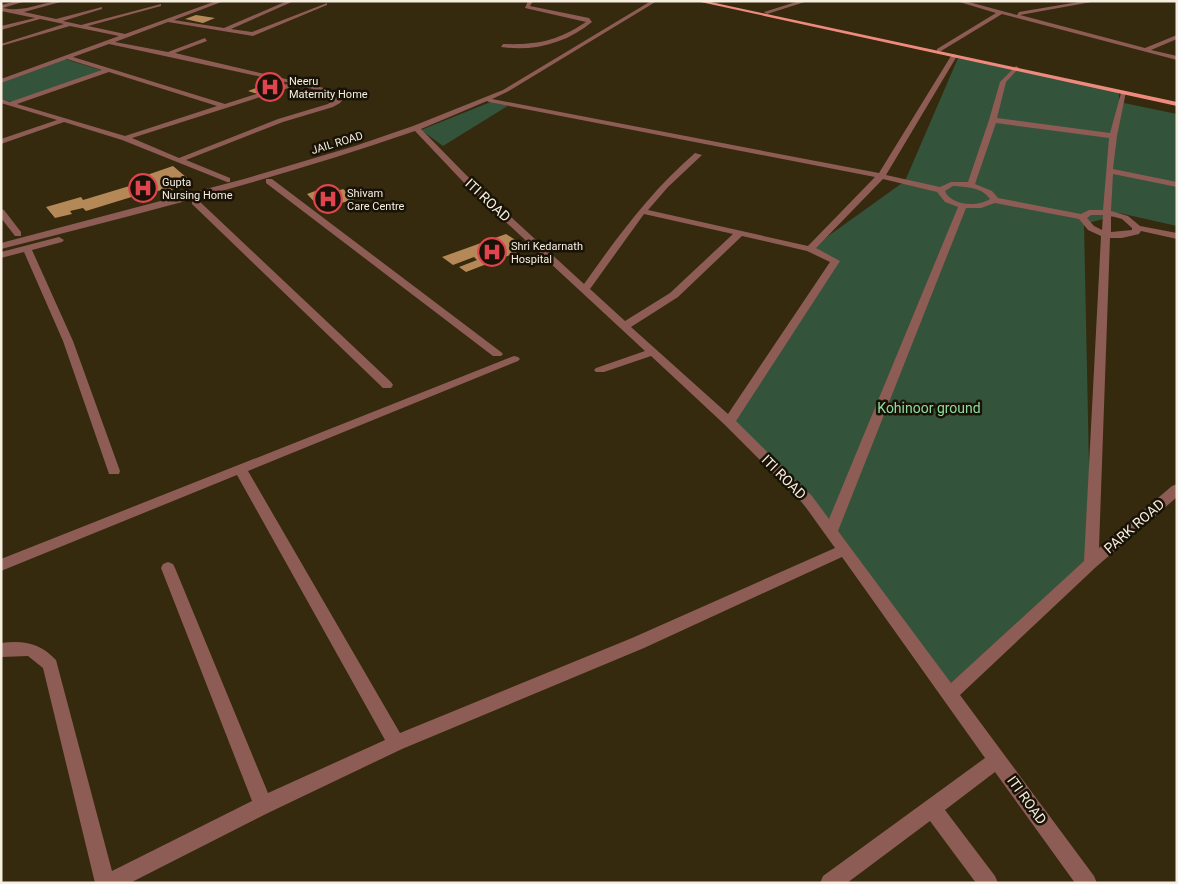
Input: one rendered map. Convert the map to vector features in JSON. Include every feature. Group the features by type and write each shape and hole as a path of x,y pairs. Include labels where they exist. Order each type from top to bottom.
{"main road":[{"path":"698,1 1177,104"},
{"path":"717,1 939,50 954,56"}],"street":[{"path":"3,10 24,1"},
{"path":"16,13 62,1"},
{"path":"1,81 222,1"},
{"path":"224,30 292,1"},
{"path":"503,46 534,47 550,44 589,22 587,18 527,7 531,1"},
{"name":"JAIL ROAD","path":"1,246 247,181 416,128 489,100 655,1"},
{"path":"767,12 806,1"},
{"path":"958,1 1177,58"},
{"path":"1015,15 1095,1"},
{"path":"145,2 166,6"},
{"path":"167,21 253,34 325,4 311,2"},
{"path":"80,27 159,5"},
{"path":"55,21 100,8"},
{"path":"3,10 126,36"},
{"path":"939,50 1001,12"},
{"path":"1,28 40,18"},
{"path":"3,45 70,24"},
{"path":"1146,50 1177,37"},
{"path":"170,53 205,40"},
{"path":"108,42 170,53 338,93 342,96 341,100 336,103 301,114 178,160"},
{"path":"810,249 881,176 954,56"},
{"path":"66,57 224,106"},
{"path":"971,185 993,120 1003,82 1016,68"},
{"path":"10,104 110,70"},
{"path":"126,138 297,83"},
{"path":"1091,563 1109,171 1113,136 1124,93"},
{"path":"489,100 881,176 941,190 952,184 971,185 988,191 993,196 993,200"},
{"path":"1,102 126,138 228,180"},
{"path":"1,142 63,120"},
{"path":"993,120 1113,136"},
{"name":"ITI ROAD","path":"416,128 471,185 729,422 807,499 1087,883"},
{"path":"585,290 652,198 681,168 698,155"},
{"path":"1,255 269,180 296,167"},
{"path":"1,239 254,173 282,171"},
{"path":"1109,171 1177,185"},
{"path":"269,180 497,354"},
{"path":"941,190 941,194 945,198 963,205 983,206 993,200 1082,217 1089,213 1108,213 1128,219 1137,228 1177,236"},
{"path":"195,202 387,386"},
{"path":"830,532 963,205"},
{"path":"642,211 810,249 835,261 729,422"},
{"path":"1,212 18,234"},
{"path":"1082,217 1084,224 1107,234 1130,234 1136,232 1137,228"},
{"path":"625,326 674,296 740,233"},
{"path":"27,248 68,341 114,471"},
{"path":"600,370 652,352"},
{"path":"1,565 514,359"},
{"path":"240,469 396,743"},
{"name":"PARK ROAD","path":"950,694 1091,563 1177,489"},
{"path":"109,883 263,805 396,743 638,643 844,550"},
{"path":"168,568 263,805"},
{"path":"1,650 26,647 39,653 50,665 105,883"},
{"path":"830,883 998,759"},
{"path":"932,808 988,883"}],"green space":[{"name":"Kohinoor ground","path":"958,58 1119,92 1119,102 1177,114 1177,226 1119,213 1119,215 1084,224 1091,563 950,694 844,550 729,422 837,261 810,249 905,181"},
{"path":"65,59 104,71 12,102 1,99 1,82"},
{"path":"493,101 511,104 443,146 421,130"}],"building":[{"path":"196,15 215,18 203,23 185,19"},
{"path":"275,81 285,84 258,94 248,91"},
{"path":"173,166 193,183 170,187 173,190 165,192 162,190 151,191 86,211 83,208 70,211 72,214 55,218 46,207 81,197 83,200 146,181 141,177"},
{"path":"343,189 355,199 321,209 307,194 318,190 325,195"},
{"path":"506,234 528,248 466,272 459,267 477,260 474,257 453,265 442,257"}],"place":[{"name":"Neeru Maternity Home","path":"270,87"},
{"name":"Gupta Nursing Home","path":"143,188"},
{"name":"Shivam Care Centre","path":"328,199"},
{"name":"Shri Kedarnath Hospital","path":"492,252"}]}
